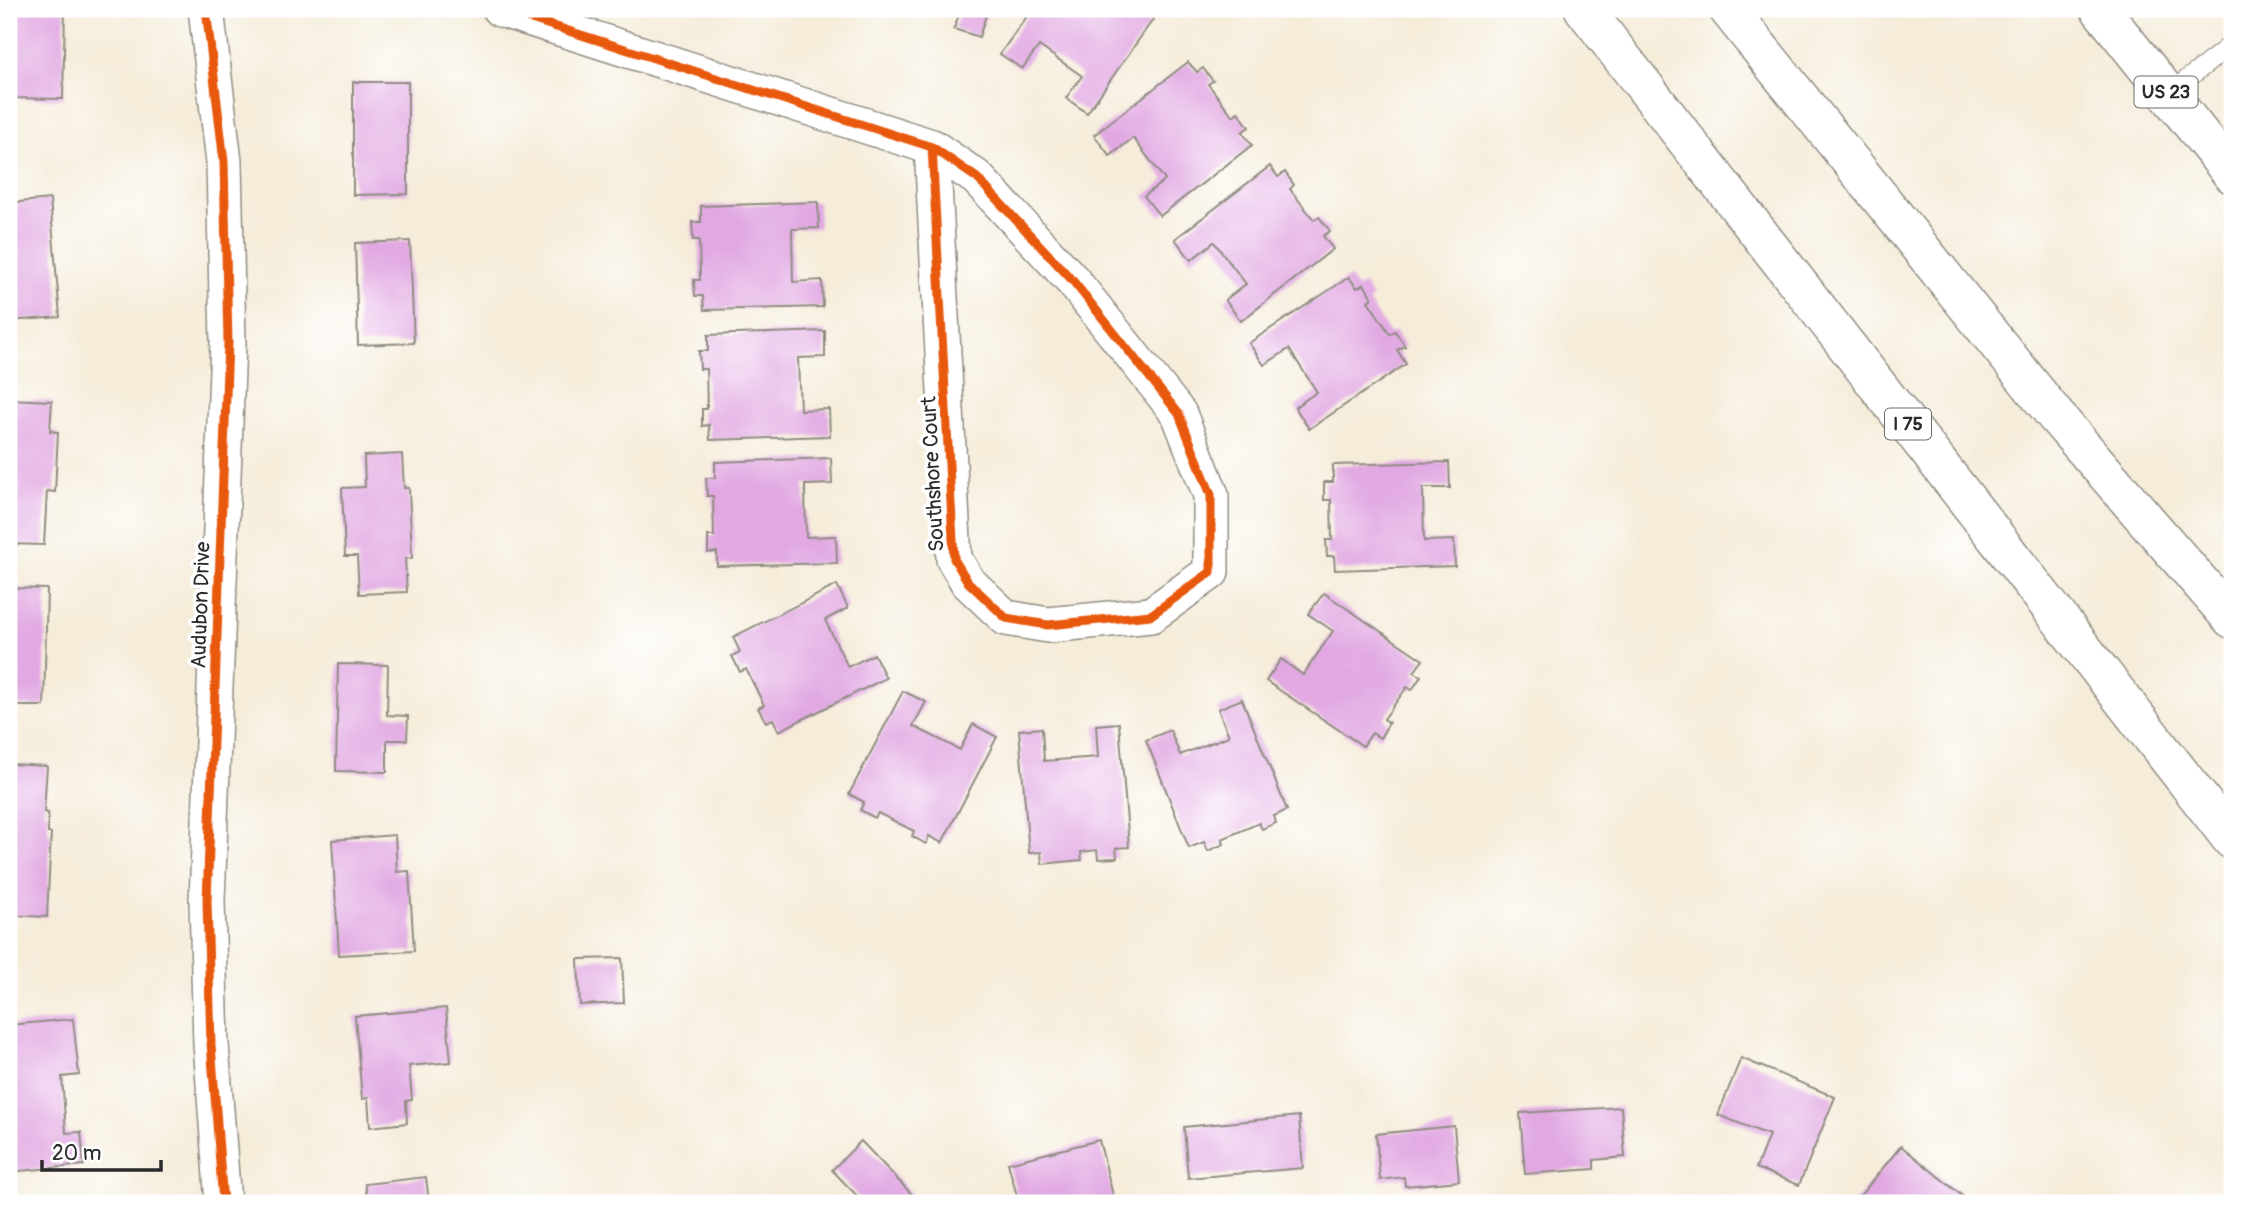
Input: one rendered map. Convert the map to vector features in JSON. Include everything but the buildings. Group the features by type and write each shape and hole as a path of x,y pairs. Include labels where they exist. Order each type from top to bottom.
{"main road":[{"name":"I 75","path":"1584,9 2232,840"},
{"path":"1728,9 2055,415 2232,619"},
{"name":"US 23","path":"2100,9 2232,174"}],"street":[{"name":"Audubon Drive","path":"206,9 224,162 228,329 207,901 211,1044 223,1203"},
{"name":"Southshore Court","path":"500,9 932,147 977,178 1073,281 1179,414 1211,495 1210,572 1151,615 1048,625 1006,618 968,582 954,559 932,147"}],"lane":[{"path":"2168,94 2232,44"}],"cycle path":[{"path":"206,9 224,162 228,343 207,901 211,1044 223,1203"},
{"path":"500,9 932,147 977,178 1073,281 1179,414 1211,495 1211,572 1151,615 1048,625 1006,618 968,582 954,559 932,147"}]}
